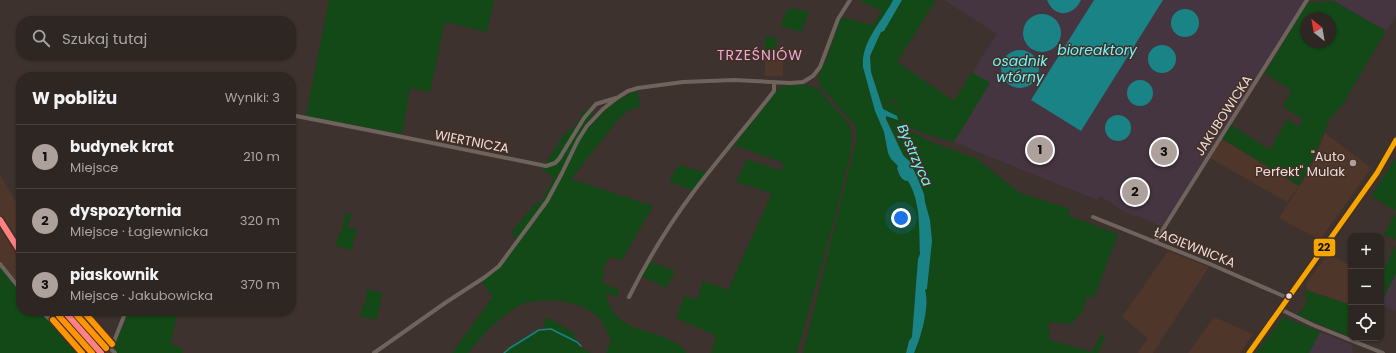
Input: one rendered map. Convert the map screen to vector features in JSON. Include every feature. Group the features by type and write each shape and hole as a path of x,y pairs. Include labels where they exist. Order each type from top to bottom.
{"main road":[{"path":"1249,353 1379,169 1396,140"}],"street":[{"path":"374,353 499,266 551,195 578,140 587,126 603,109 617,98 628,91 638,88 676,83 729,80 790,84 803,82 815,74 824,59 838,19 850,0"},
{"name":"JAKUBOWICKA","path":"1155,242 1307,0"},
{"path":"628,297 641,272 676,216 714,165 774,91 774,83"},
{"name":"WIERTNICZA","path":"296,116 546,166 551,165 559,159 584,118 596,104 615,97 617,98"},
{"name":"ŁAGIEWNICKA","path":"1093,217 1288,298"},
{"path":"0,264 16,284"},
{"path":"1280,309 1313,325 1383,353"},
{"path":"46,316 69,337 83,353"},
{"path":"115,353 111,349 124,316"}],"shaded area":[{"path":"944,0 1306,0 1162,227 1136,215 1135,217 1129,213 1128,214 1100,196 1097,200 954,142 917,130 954,101 997,34"},
{"path":"1333,0 1396,0 1396,16 1386,31"},
{"path":"765,54 783,54 783,76 765,76"},
{"path":"1325,133 1371,168 1320,240 1279,218 1308,173"},
{"path":"1222,139 1299,186 1287,202 1210,158"},
{"path":"0,174 16,202 16,280 0,262"},
{"path":"1168,251 1209,267 1153,353 1139,353 1138,352 1148,338 1122,317"},
{"path":"1328,254 1348,264 1348,304 1307,290 1306,284"},
{"path":"1396,272 1396,312 1384,306 1384,298"},
{"path":"49,316 90,316 115,339 115,353 86,353 66,330"},
{"path":"1214,317 1253,334 1240,353 1188,353"},
{"path":"1320,332 1350,344 1352,346 1353,353 1309,353"}],"green space":[{"path":"329,0 494,0 487,32 445,22 430,92 410,88 402,134 306,116"},
{"path":"859,0 893,0 869,40 863,58 863,67 875,111 884,132 888,153 891,159 898,166 897,169 900,177 908,180 916,195 920,254 918,259 912,337 909,341 906,353 803,353 857,137 855,125 821,87 818,79 820,71 828,56 841,17 873,25 882,11"},
{"path":"902,0 936,0 897,62 954,101 972,72 990,83 954,142 920,132 908,126 900,114 895,99 881,104 872,75 872,53 881,32 884,31"},
{"path":"1333,1 1386,31 1340,109 1338,109 1333,117 1331,116 1307,172 1298,185 1223,139 1231,125 1270,150 1287,119 1299,127 1303,120 1283,106 1292,91 1265,73 1300,15 1300,48 1336,48 1336,12 1302,12 1307,3"},
{"path":"792,8 809,12 802,31 781,26 786,11"},
{"path":"765,36 777,38 776,54 765,54"},
{"path":"808,85 818,89 849,124 852,135 850,154 835,216 797,353 711,353 716,338 715,335 676,318 685,295 697,300 703,281 728,290 772,193 736,182 747,159 781,171 784,163 734,145 779,88 786,86"},
{"path":"638,90 640,107 627,111 616,122 571,179 653,206 622,260 610,257 603,268 604,276 602,283 619,290 617,297 606,292 609,304 614,314 621,320 639,329 670,340 682,347 687,353 606,353 611,341 600,319 593,313 577,305 569,303 560,301 542,301 528,302 513,309 492,326 468,353 452,353 493,297 482,282 500,266 516,246 512,231 537,202 541,202 554,178 541,168 566,132 576,126 583,111 588,109 594,114 581,130 584,133 615,102"},
{"path":"895,101 902,122 912,132 929,141 977,159 1020,193 1070,209 1067,215 1118,234 1094,298 1087,296 1082,313 1070,324 1049,322 1050,340 1092,352 1102,333 1105,337 1098,353 914,353 922,330 926,312 925,289 927,289 932,241 930,220 924,194 910,162 903,155 881,105"},
{"path":"1396,158 1396,211 1371,196"},
{"path":"679,165 706,173 693,191 669,181"},
{"path":"346,213 352,214 347,228 357,229 351,250 335,245"},
{"path":"1396,213 1396,241 1393,237 1386,237 1384,234"},
{"path":"1396,245 1396,272 1384,298 1384,269"},
{"path":"651,262 675,271 666,288 641,276"},
{"path":"0,266 16,286 16,316 45,316 81,353 0,353"},
{"path":"367,289 382,293 377,319 360,317 364,302 366,302"},
{"path":"1305,290 1348,304 1348,336 1297,315 1307,304"},
{"path":"127,316 176,316 171,344 183,349 182,353 115,353 111,349 120,326 124,327"},
{"path":"1283,317 1320,332 1309,353 1256,353"},
{"path":"548,318 574,333 578,346 591,353 504,353 517,342 535,332 545,329 544,320"}],"water":[{"path":"893,0 902,0 884,31 881,32 870,56 871,72 883,109 897,116 898,120 886,116 886,119 903,155 910,162 917,177 924,194 930,220 932,241 927,289 925,290 926,313 922,331 914,353 906,353 909,341 912,337 918,259 920,254 917,207 908,181 901,177 897,168 898,166 891,159 888,153 884,132 875,111 863,67 865,49 869,40"},
{"path":"1047,0 1081,0 1078,6 1073,10 1064,13 1054,10"},
{"name":"bioreaktory","path":"1094,0 1163,0 1081,131 1031,100"},
{"path":"1185,9 1195,13 1199,23 1195,33 1185,37 1175,33 1171,23 1175,13"},
{"name":"osadnik wtórny","path":"1038,14 1046,14 1056,19 1060,26 1060,40 1056,47 1046,52 1038,52 1028,47 1026,44 1023,37 1023,29 1028,19 1031,17"},
{"path":"1162,45 1172,49 1176,59 1172,69 1162,73 1152,69 1148,59 1152,49"},
{"name":"osadnik wtórny","path":"1016,50 1024,50 1034,55 1038,62 1038,76 1034,83 1024,88 1016,88 1006,83 1004,80 1001,73 1001,65 1006,55 1009,53"},
{"path":"1140,80 1149,84 1153,93 1149,102 1140,106 1131,102 1127,93 1131,84"},
{"path":"1118,115 1127,119 1131,128 1127,137 1118,141 1109,137 1105,128 1109,119"}],"waterway":[{"path":"504,353 539,330 551,329 577,342 581,346"}],"transit line":[{"name":"22","path":"1249,353 1377,173 1396,140"},
{"path":"0,220 16,245"},
{"path":"59,316 92,353"},
{"path":"68,316 101,353"},
{"path":"77,316 106,348"},
{"path":"87,316 112,344"},
{"path":"53,320 82,353"}],"place":[{"name":"budynek krat","path":"1040,150"},
{"name":"piaskownik","path":"1164,152"},
{"name":"\"Auto Perfekt\" Mulak","path":"1353,163"},
{"name":"dyspozytornia","path":"1135,192"}],"district":[{"name":"TRZEŚNIÓW","path":"760,55"}],"water label":[{"name":"Bystrzyca","path":"915,155"}]}
